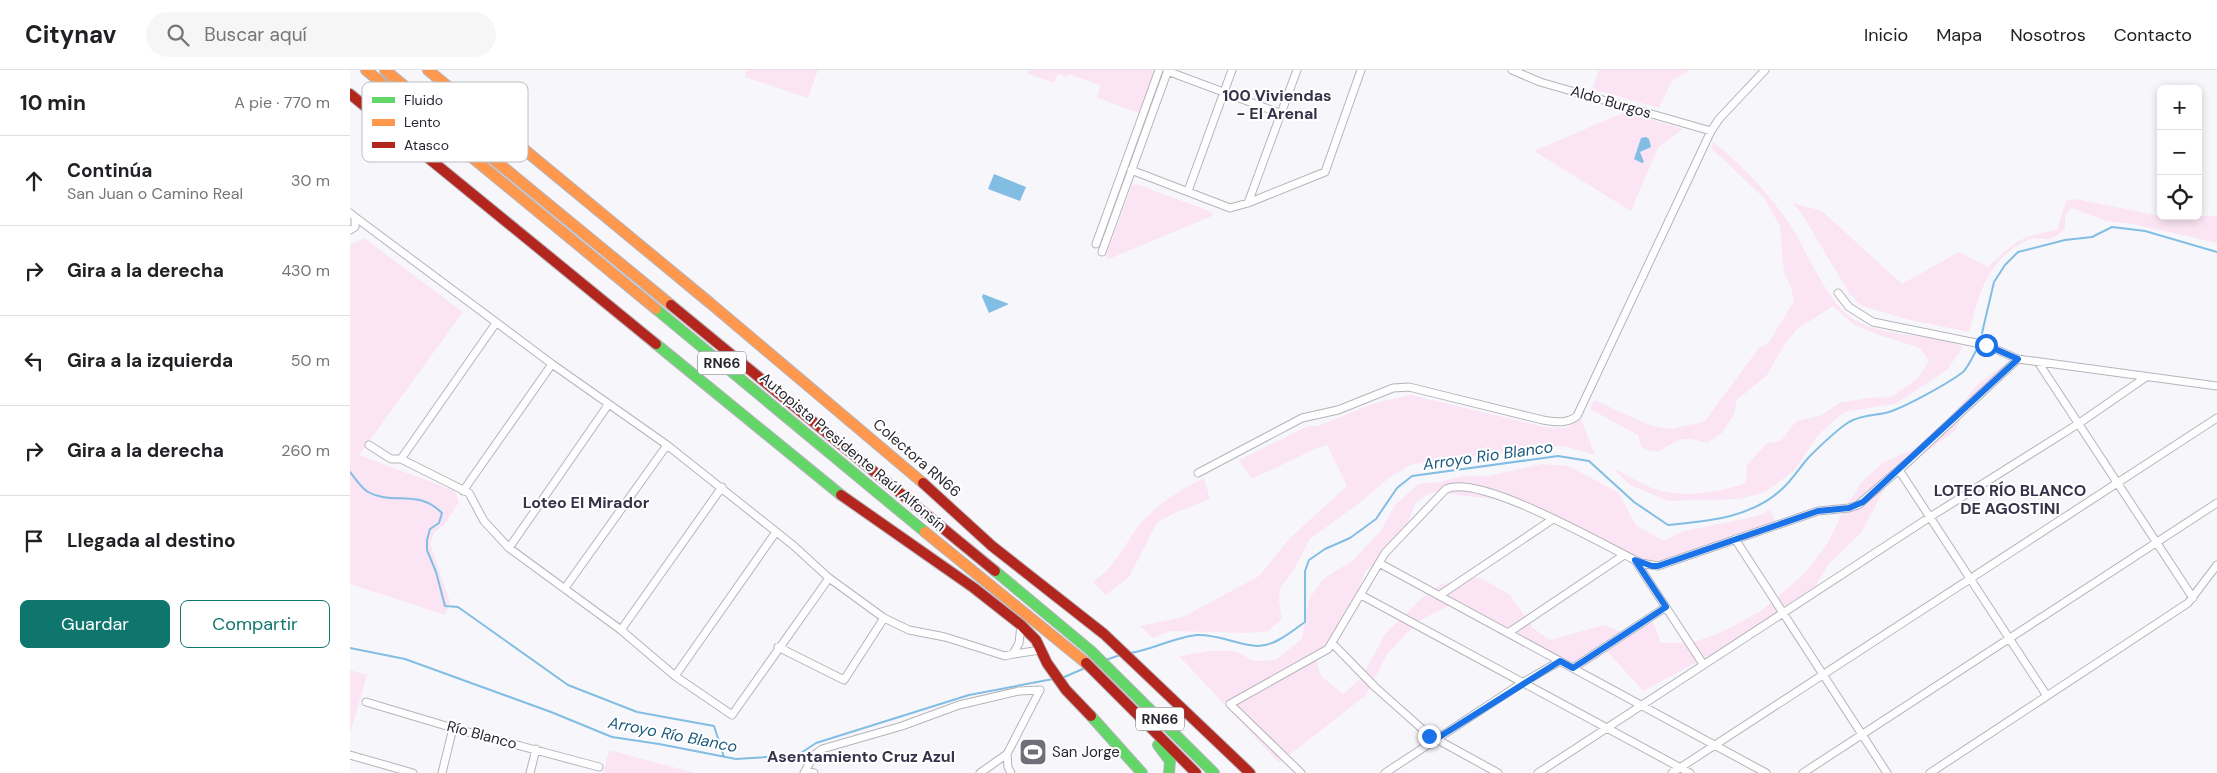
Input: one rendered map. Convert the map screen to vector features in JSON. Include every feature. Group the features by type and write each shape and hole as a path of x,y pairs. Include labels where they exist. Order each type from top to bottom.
{"main road":[{"name":"Autopista Presidente Raúl Alfonsín","path":"366,70 381,82"},
{"name":"Autopista Presidente Raúl Alfonsín","path":"385,70 400,82"},
{"name":"Colectora RN66","path":"428,70 443,82"},
{"path":"350,94 362,104"},
{"name":"Colectora RN66","path":"528,153 885,450 950,506 992,546 1104,634 1250,773"},
{"path":"433,162 831,488 974,588 1020,632 1036,640 1032,650 1047,663 1066,690 1107,732 1142,773"},
{"name":"Autopista Presidente Raúl Alfonsín","path":"477,162 1080,658 1094,675 1196,773"},
{"name":"Autopista Presidente Raúl Alfonsín","path":"498,162 841,442 1091,650 1214,773"},
{"path":"1094,675 1168,756 1171,763 1169,773"}],"street":[{"path":"1096,244 1159,70"},
{"path":"1188,191 1232,70"},
{"path":"1248,203 1297,70"},
{"path":"1131,170 1230,208 1248,203 1325,172 1361,70"},
{"name":"Aldo Burgos","path":"1512,70 1540,82 1711,131"},
{"path":"1198,473 1302,418 1338,410 1393,388 1409,387 1543,420 1571,421 1577,416 1711,131 1719,119 1765,70"},
{"path":"1102,252 1168,71 1282,114"},
{"path":"352,215 352,228"},
{"path":"352,215 552,364 667,445 722,487 829,578 884,618 909,630 962,641 1005,656 1032,650"},
{"path":"1838,294 1849,307 1872,322 1986,345 2018,359 2217,386"},
{"path":"401,459 496,323"},
{"path":"1301,773 1230,704 1324,652 1332,643 1385,552 1446,489 1460,486 1496,494 1553,519 1635,560 1652,566 1658,566 1818,511 1849,508 1858,505 1899,470 2018,359"},
{"path":"2038,362 2193,598"},
{"path":"463,491 552,364"},
{"path":"1538,773 1782,612 2078,424 2146,377"},
{"path":"509,548 608,404"},
{"path":"1672,773 2217,418"},
{"path":"369,445 391,459 401,459 469,493 484,521 509,548 621,630 674,676 732,715 778,647 829,578"},
{"path":"565,588 667,445"},
{"path":"1899,470 2047,696"},
{"path":"621,630 722,487"},
{"path":"1803,773 2217,503"},
{"path":"1440,595 1553,519"},
{"path":"674,676 776,532"},
{"path":"1735,539 1886,773"},
{"path":"1508,633 1624,555"},
{"path":"1635,560 1703,664"},
{"path":"1379,563 1766,773"},
{"path":"1930,773 2188,603 2217,565"},
{"path":"1361,595 1690,773"},
{"path":"1573,668 1666,607"},
{"path":"778,647 844,680 884,618"},
{"path":"1013,654 1020,632"},
{"path":"1332,643 1429,736 1498,773"},
{"path":"1385,773 1522,683 1560,661"},
{"path":"814,773 805,772 814,755 822,749 902,726 958,705 1019,691 1040,690 1007,754 980,773"},
{"name":"Río Blanco","path":"366,702 453,728 599,767"},
{"path":"442,773 453,728"},
{"path":"530,773 536,749"},
{"path":"1007,754 1008,767 1011,773"},
{"path":"350,756 413,773"}],"shaded area":[{"path":"747,70 818,70 808,98 745,77"},
{"path":"1029,70 1156,70 1139,113 1097,98 1100,85 1068,74 1067,77 1058,74 1054,83 1028,74"},
{"path":"1599,70 1689,70 1671,82 1659,108 1592,89"},
{"path":"1625,112 1683,129 1658,148 1631,211 1534,151"},
{"path":"1713,142 1744,169 1781,212 1796,234 1818,276 1835,302 1845,312 1855,320 1880,330 1937,339 1963,347 1947,370 1895,404 1844,412 1817,436 1795,470 1760,494 1739,499 1668,501 1630,485 1613,469 1655,489 1678,494 1701,493 1746,483 1747,465 1767,443 1781,441 1796,421 1820,416 1839,403 1868,398 1891,397 1917,379 1929,361 1920,348 1879,335 1853,324 1833,306 1797,329 1783,347 1767,375 1737,400 1734,414 1722,433 1707,443 1686,439 1676,441 1657,452 1646,450 1641,446 1638,435 1590,409 1594,400 1649,425 1669,429 1704,422 1759,348 1769,342 1794,301 1791,287 1784,273 1780,226 1764,198 1711,148"},
{"path":"1136,184 1212,212 1212,216 1109,259 1106,256 1132,185"},
{"path":"2076,199 2157,215 2157,220 2202,220 2202,216 2217,216 2217,243 2133,224 2107,221 2071,208 2065,215 2065,229 2060,233 2049,239 2030,239 2004,256 1995,266 1982,290 1969,332 1906,319 1862,306 1849,293 1802,214 1793,203 1822,211 1902,284 1959,252 1988,267 2018,241 2057,230 2066,201"},
{"path":"364,238 463,312 359,455 455,491 459,502 445,524 435,532 430,543 450,602 445,615 350,584 350,245"},
{"path":"2013,358 2023,359 1965,410 1955,431 1919,457 1894,471 1861,533 1829,564 1810,594 1752,633 1643,691 1608,652 1586,666 1551,662 1505,627 1456,602 1419,621 1388,653 1365,696 1279,763 1179,656 1209,651 1236,651 1253,661 1276,660 1302,639 1309,599 1323,579 1352,561 1380,532 1395,505 1418,484 1439,482 1464,476 1488,476 1542,464 1568,466 1618,492 1636,525 1663,541 1684,531 1758,516 1770,510 1778,527 1767,525 1649,571 1524,503 1432,492 1416,502 1399,543 1365,572 1348,615 1316,660 1321,676 1343,694 1362,677 1385,634 1425,595 1442,584 1479,577 1510,595 1533,628 1550,640 1604,625 1622,632 1648,617 1655,626 1661,643 1691,643 1722,632 1761,611 1806,572 1829,541 1842,513 1861,483 1882,463 1934,437 1977,385"},
{"path":"1411,395 1545,427 1566,428 1581,419 1595,455 1557,446 1543,450 1451,457 1410,465 1389,478 1362,501 1310,539 1294,569 1280,589 1279,600 1282,619 1268,631 1247,633 1171,631 1153,638 1140,626 1183,617 1259,576 1291,537 1347,486 1327,445 1252,479 1239,460 1308,426 1318,426 1375,403"},
{"path":"1204,478 1210,499 1174,513 1156,524 1129,577 1106,595 1093,582 1109,568 1141,523 1162,503"},
{"path":"350,670 367,675 351,731 350,730"},
{"path":"609,750 695,773 603,773"}],"water":[{"path":"1646,137 1649,139 1651,147 1640,152 1644,162 1642,163 1634,159 1641,138"},
{"path":"994,174 1026,187 1020,201 988,189"},
{"path":"983,294 1009,304 989,313 982,297"},
{"name":"San Jorge","path":"1034,741 1042,746 1034,761 1026,756"}],"waterway":[{"name":"Arroyo Rio Blanco","path":"1982,333 1994,282 2005,265 2018,252 2065,240 2092,237 2112,227 2145,231 2217,252"},
{"name":"Arroyo Rio Blanco","path":"1130,653 1180,638 1197,635 1212,636 1258,646 1271,644 1283,637 1305,622 1305,571 1309,560 1325,549 1350,538 1376,519 1397,488 1412,476 1558,456 1589,461 1634,502 1668,525 1698,522 1743,512 1770,499 1782,489 1809,457 1828,438 1849,422 1889,412 1917,400 1963,372 1977,349"},
{"path":"350,472 368,492 387,498 423,501 433,505 442,513 439,523 430,529 427,550 436,572 445,606 458,607 568,685 637,712 714,726 724,757"},
{"name":"Arroyo Río Blanco","path":"350,648 405,659 551,712 612,737 736,759 798,755 816,743 969,695 1053,679"},
{"name":"Arroyo Río Blanco","path":"1106,660 1120,655"},
{"name":"Arroyo Río Blanco","path":"1062,678 1085,668"}],"traffic: fast":[{"path":"656,309 925,532"},
{"path":"656,344 841,495"},
{"path":"995,571 1091,651 1214,773"},
{"path":"1091,716 1142,773"},
{"path":"1158,745 1170,761 1169,773"}],"traffic: slow":[{"path":"366,70 381,82"},
{"path":"385,70 400,82"},
{"path":"428,70 443,82"},
{"path":"528,153 710,303"},
{"path":"478,162 656,309"},
{"path":"497,162 671,305"},
{"path":"710,303 923,483"},
{"path":"925,532 1086,663"}],"traffic: jam":[{"path":"350,94 362,104"},
{"path":"433,162 656,344"},
{"path":"671,305 995,571"},
{"path":"923,483 992,546 1104,634 1250,773"},
{"path":"841,495 974,588 1021,625 1036,640 1047,663 1066,690 1091,716"},
{"path":"1086,663 1196,773"}],"place":[{"name":"San Jorge","path":"1033,752"}],"district":[{"name":"100 Viviendas - El Arenal","path":"1277,104"},
{"name":"LOTEO RÍO BLANCO DE AGOSTINI","path":"2010,499"},
{"name":"Loteo El Mirador","path":"586,502"},
{"name":"Asentamiento Cruz Azul","path":"861,756"}],"route":[{"path":"1429,736 1436,739 1522,683 1560,661 1573,668 1666,607 1635,560 1652,566 1658,566 1818,511 1849,508 1863,502 2018,359 1986,345"}]}
